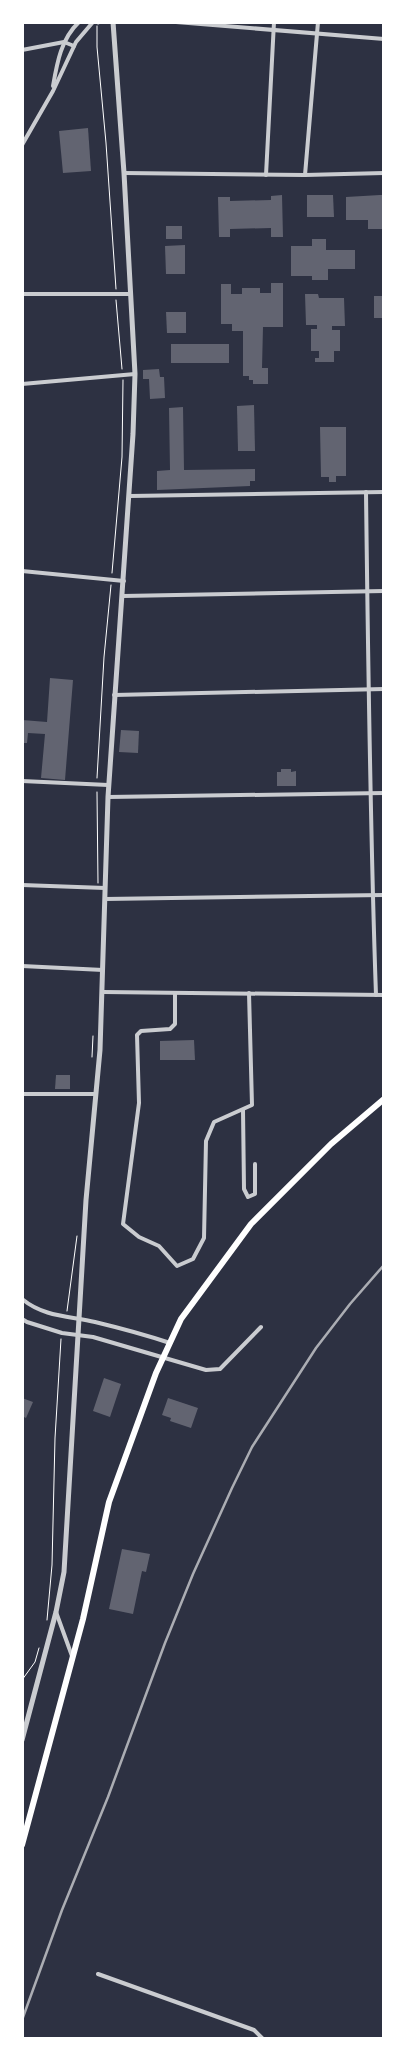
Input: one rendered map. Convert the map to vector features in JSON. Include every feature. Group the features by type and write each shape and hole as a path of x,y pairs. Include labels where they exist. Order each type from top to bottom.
{"main road":[{"path":"22,1844 73,1658 109,1502 163,1357 181,1320 252,1224 331,1144 384,1099"}],"street":[{"path":"52,91 64,42 80,22"},
{"path":"22,145 74,46 93,22"},
{"path":"22,1740 56,1612 64,1572 86,1200 100,1050 108,785 130,496 135,374 124,173 113,22"},
{"path":"176,22 384,39"},
{"path":"266,175 274,22"},
{"path":"305,175 318,22"},
{"path":"22,50 64,42 74,46"},
{"path":"124,173 266,175 384,173"},
{"path":"22,294 130,294"},
{"path":"22,384 135,374"},
{"path":"366,492 370,793 376,995"},
{"path":"130,496 384,492"},
{"path":"22,571 124,581"},
{"path":"123,596 384,591"},
{"path":"114,695 384,689"},
{"path":"22,781 108,785"},
{"path":"108,797 384,793"},
{"path":"22,886 105,888"},
{"path":"105,899 384,895"},
{"path":"22,966 103,970"},
{"path":"102,992 384,995"},
{"path":"175,993 175,1024 170,1029 141,1031 137,1035 139,1102 123,1224 139,1237 158,1246 177,1266 194,1260 204,1238 206,1141 214,1122 252,1105 249,993"},
{"path":"22,1094 96,1094"},
{"path":"243,1110 244,1189 248,1197 255,1194 255,1164"},
{"path":"22,1299 31,1306 65,1318 94,1322 171,1343"},
{"path":"23,1320 62,1333 93,1337 206,1370 220,1369 261,1327"},
{"path":"56,1612 67,1636 73,1658"},
{"path":"67,1636 76,1644"},
{"path":"98,1974 254,2030 262,2038"}],"path":[{"path":"98,888 97,784 103,665 122,457 123,375 97,47 97,24 105,22"},
{"path":"92,1060 94,1031"},
{"path":"65,1318 77,1236"},
{"path":"46,1626 52,1565 55,1438 62,1333"},
{"path":"22,1680 35,1662 40,1644"}],"building":[{"path":"88,128 91,171 63,173 59,131"},
{"path":"282,195 283,237 271,237 271,228 230,229 230,237 219,237 218,197 230,197 230,201 271,200 271,196"},
{"path":"307,195 333,195 334,217 307,217"},
{"path":"384,195 384,229 368,229 368,220 346,220 346,197"},
{"path":"166,226 182,226 182,239 166,239"},
{"path":"312,239 326,239 326,250 355,250 355,269 328,269 328,280 312,280 312,276 291,276 291,246 312,246"},
{"path":"185,245 185,274 166,274 165,246"},
{"path":"271,283 283,283 283,327 263,327 262,368 268,368 268,384 253,384 253,380 249,380 249,376 243,376 243,331 232,331 232,324 221,324 221,284 231,284 231,294 242,294 242,288 260,288 260,293 271,293"},
{"path":"305,294 318,294 319,298 344,298 345,326 332,326 332,330 340,330 340,351 334,351 334,362 315,362 315,358 319,358 319,351 311,351 311,329 317,329 317,325 306,325"},
{"path":"374,296 384,296 384,318 374,318"},
{"path":"166,312 186,312 186,333 167,333"},
{"path":"171,344 229,344 229,363 171,363"},
{"path":"159,369 160,377 164,377 165,398 150,399 149,379 143,379 143,370"},
{"path":"254,405 255,451 238,451 237,406"},
{"path":"183,407 184,470 255,469 255,481 250,481 250,486 157,490 157,471 170,470 169,408"},
{"path":"320,427 346,427 346,476 336,476 336,482 329,482 329,477 321,477"},
{"path":"50,678 73,680 65,780 41,778 45,734 28,733 27,743 22,743 22,720 47,722"},
{"path":"121,730 139,731 138,753 119,752"},
{"path":"281,769 291,769 291,772 296,771 296,786 277,786 277,772 281,772"},
{"path":"194,1040 195,1060 160,1060 160,1041"},
{"path":"56,1075 70,1075 70,1089 55,1089"},
{"path":"104,1378 121,1384 110,1417 93,1411"},
{"path":"22,1398 33,1402 26,1418 22,1416"},
{"path":"168,1398 198,1408 191,1428 170,1421 171,1418 162,1415"},
{"path":"122,1549 150,1554 146,1572 142,1571 133,1614 109,1609"}],"railway":[{"path":"22,2020 62,1910 108,1797 165,1643 193,1574 232,1488 252,1447 316,1348 350,1304 384,1265"}]}
